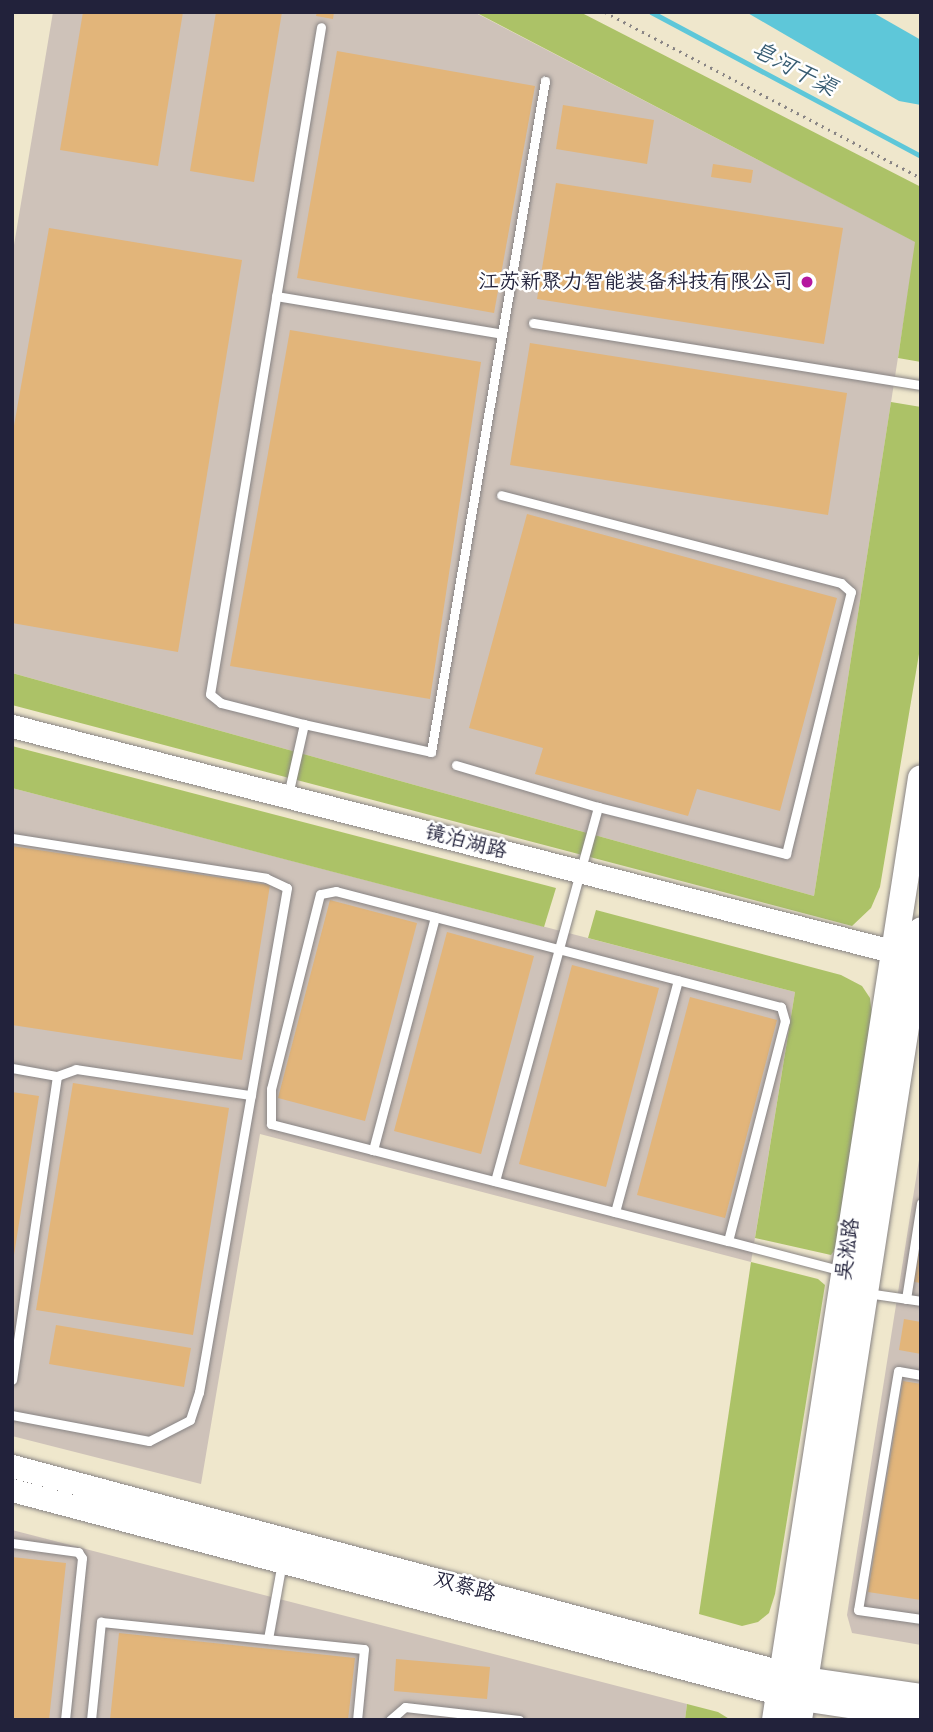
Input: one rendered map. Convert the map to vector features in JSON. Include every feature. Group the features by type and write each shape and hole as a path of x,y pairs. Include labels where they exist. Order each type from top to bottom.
{"main road":[{"name":"吴淞路","path":"775,1720 793,1692 910,956 921,778"},
{"name":"吴淞路","path":"910,956 921,930"}],"street":[{"name":"镜泊湖路","path":"12,726 910,956"},
{"name":"双蔡路","path":"12,1466 793,1692 921,1695"},
{"name":"双蔡路","path":"12,1490 793,1692 921,1717"}],"lane":[{"path":"320,27 210,694 221,703 304,724 431,752 545,81"},
{"path":"276,296 502,334"},
{"path":"533,323 921,385"},
{"path":"456,765 598,807 786,854 850,592 841,583 501,495"},
{"path":"288,797 304,724"},
{"path":"495,1181 598,807"},
{"path":"12,838 266,878 287,888 199,1392 190,1420 149,1441 12,1415"},
{"path":"728,1241 784,1012 781,1007 336,891 320,894 268,1115 271,1124 728,1241 857,1280 906,1299 921,1301"},
{"path":"373,1150 435,917"},
{"path":"615,1212 678,980"},
{"path":"12,1068 57,1076 75,1069 251,1095"},
{"path":"12,1380 57,1076"},
{"path":"906,1299 921,1203"},
{"path":"921,1375 898,1371 859,1610 921,1619"},
{"path":"12,1543 78,1552 82,1558 65,1720"},
{"path":"268,1639 282,1562"},
{"path":"91,1720 101,1622 364,1649 357,1720"},
{"path":"390,1720 405,1707 519,1720"}],"path":[{"path":"606,12 921,177"}],"shaded area":[{"path":"53,12 474,12 916,242 814,896 12,673 12,257"},
{"path":"12,788 795,992 751,1262 260,1134 201,1484 12,1436"},
{"path":"921,1147 921,1645 852,1633 847,1615"},
{"path":"12,1530 687,1704 685,1720 12,1720"}],"green space":[{"path":"475,12 580,12 921,187 921,362 898,358 915,242"},
{"path":"891,402 921,407 921,642 880,887 871,908 852,926 12,705 12,673 814,896"},
{"path":"12,746 556,888 544,927 12,788"},
{"path":"596,910 841,975 862,986 870,998 872,1016 837,1247 831,1255 755,1238 795,992 588,938"},
{"path":"751,1262 818,1279 825,1285 775,1594 769,1613 758,1622 742,1626 699,1614"},
{"path":"687,1704 718,1712 731,1720 685,1720"}],"water":[{"path":"746,12 872,12 921,40 921,105 899,101"}],"building":[{"path":"83,12 183,12 158,166 60,150"},
{"path":"216,12 282,12 254,182 190,171"},
{"path":"317,12 334,12 333,19 316,16"},
{"path":"337,51 535,86 494,313 297,278"},
{"path":"563,105 654,120 647,164 556,149"},
{"path":"713,164 753,170 751,183 711,177"},
{"path":"556,183 843,228 824,344 537,299"},
{"path":"49,228 242,260 178,652 12,623 12,437"},
{"path":"290,330 481,362 430,699 230,666"},
{"path":"530,343 847,393 828,515 510,465"},
{"path":"527,514 837,598 780,811 697,789 688,816 535,774 543,748 469,728"},
{"path":"12,846 270,885 242,1060 12,1025"},
{"path":"330,900 417,923 365,1121 278,1098"},
{"path":"447,932 534,956 481,1154 394,1131"},
{"path":"572,965 659,988 606,1187 519,1164"},
{"path":"690,997 777,1020 725,1218 637,1195"},
{"path":"73,1083 229,1108 193,1335 36,1310"},
{"path":"12,1092 39,1096 14,1255 12,1255"},
{"path":"921,1247 921,1283 914,1282"},
{"path":"904,1319 921,1322 921,1354 899,1350"},
{"path":"56,1325 191,1348 184,1387 49,1364"},
{"path":"903,1381 921,1384 921,1600 868,1592"},
{"path":"12,1557 66,1563 49,1720 12,1720"},
{"path":"119,1633 355,1658 348,1720 110,1720"},
{"path":"396,1659 490,1667 487,1699 394,1691"}],"waterway":[{"name":"皂河干渠","path":"651,12 921,156"}],"place":[{"name":"江苏新聚力智能装备科技有限公司","path":"807,282"}]}
